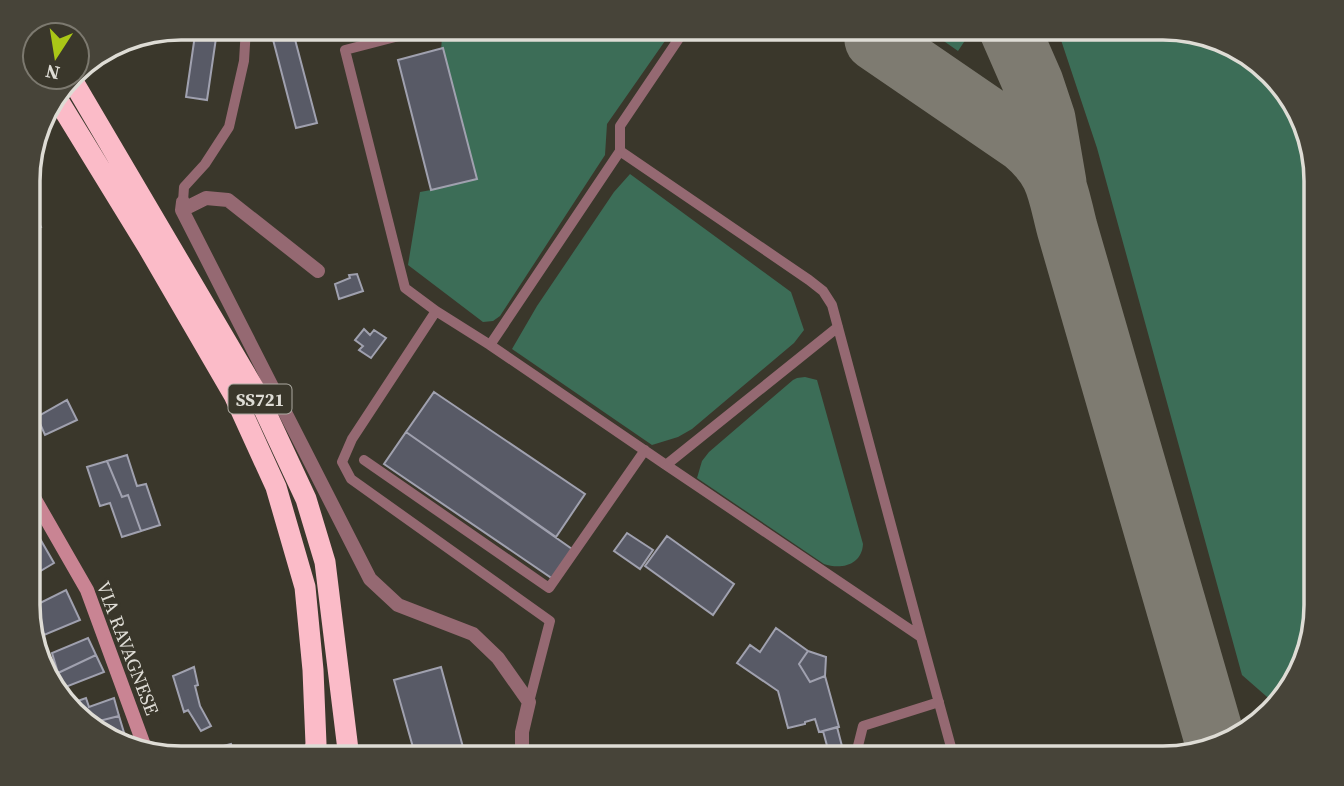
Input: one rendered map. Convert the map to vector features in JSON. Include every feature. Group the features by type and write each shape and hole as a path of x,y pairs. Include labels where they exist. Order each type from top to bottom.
{"highway":[{"name":"SS721","path":"79,91 257,394 306,499 325,562 348,746"},
{"name":"SS721","path":"62,106 234,395 276,487 306,587 316,746"}],"main road":[{"name":"VIA RAVAGNESE","path":"40,508 87,590 142,740"}],"street":[{"path":"318,271 228,200 206,198 182,206 370,579 398,605 473,634 498,658 528,702 522,746"}],"lane":[{"path":"182,206 184,187 205,164 229,127 244,61 245,40"},
{"path":"384,40 345,50 405,288 921,637"},
{"path":"490,345 620,150 620,126 678,40"},
{"path":"620,150 822,291 832,305 951,745"},
{"path":"436,311 352,439 342,462 351,479 550,621 528,702"},
{"path":"666,465 838,327"},
{"path":"364,460 549,587 645,450"},
{"path":"858,745 863,726 939,702"}],"green space":[{"path":"442,40 666,40 607,124 605,155 500,316 493,321 483,322 408,265 420,192 431,190"},
{"path":"942,40 965,40 958,51"},
{"path":"1061,40 1181,41 1217,51 1249,69 1269,88 1289,119 1296,136 1303,172 1303,623 1293,659 1268,698 1242,675 1097,148"},
{"path":"630,174 791,292 804,330 794,343 692,429 678,437 652,445 512,349 537,306 614,192"},
{"path":"805,377 817,380 863,544 859,557 844,566 824,564 697,478 702,461 709,452 793,380"}],"building":[{"path":"194,40 216,40 207,100 186,97"},
{"path":"273,40 295,40 317,123 296,128"},
{"path":"443,48 477,179 431,190 398,60"},
{"path":"357,274 363,291 339,299 335,284 350,278 349,275"},
{"path":"364,329 370,335 374,330 386,338 371,358 359,350 363,346 355,340"},
{"path":"434,392 585,494 556,537 406,432"},
{"path":"67,400 77,420 45,435 40,415"},
{"path":"406,432 572,549 553,579 384,464"},
{"path":"127,455 137,486 146,484 160,525 141,531 128,495 122,497 107,461"},
{"path":"107,461 122,497 128,495 141,531 122,537 110,503 100,506 87,467"},
{"path":"627,533 653,550 640,569 614,551"},
{"path":"667,536 734,584 713,615 645,566"},
{"path":"40,539 54,563 40,571"},
{"path":"66,590 80,620 44,635 40,603"},
{"path":"776,628 808,651 799,664 810,682 825,676 839,727 819,732 815,719 788,728 778,691 737,663 750,645 760,652"},
{"path":"88,638 96,655 58,673 52,653"},
{"path":"808,651 826,657 825,676 810,682 799,664"},
{"path":"96,655 104,672 67,687 58,673"},
{"path":"194,667 200,706 211,726 201,731 188,710 184,712 173,676"},
{"path":"441,667 463,746 413,746 394,680"},
{"path":"86,698 89,707 114,698 119,716 101,721 78,701"},
{"path":"119,716 124,734 111,727 101,721"},
{"path":"837,727 842,745 827,745 823,731"}],"taxiway":[{"path":"875,40 1024,142 1043,162 1054,181 1214,736"},
{"path":"1014,40 1045,119 1056,183"}]}
